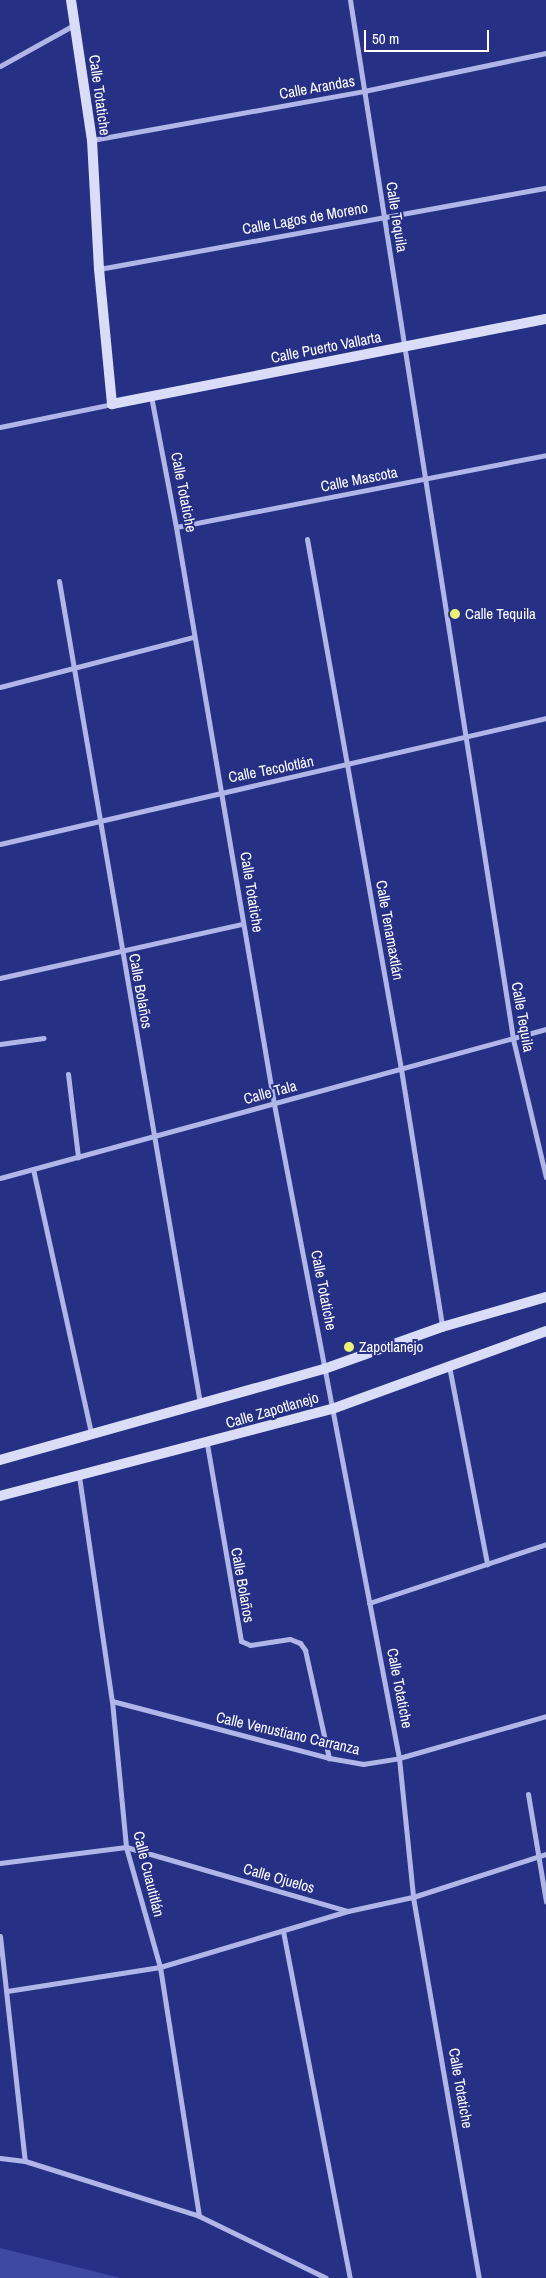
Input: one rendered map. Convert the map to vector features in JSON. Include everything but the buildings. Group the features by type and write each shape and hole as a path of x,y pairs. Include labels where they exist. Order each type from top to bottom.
{"street":[{"name":"Calle Totatiche","path":"71,0 92,140 99,269 112,404"},
{"name":"Calle Tequila","path":"350,0 514,1039 546,1177"},
{"path":"0,66 74,25"},
{"name":"Calle Arandas","path":"92,140 364,91 546,53"},
{"name":"Calle Lagos de Moreno","path":"99,269 546,188"},
{"name":"Calle Puerto Vallarta","path":"112,404 546,319"},
{"name":"Calle Totatiche","path":"151,396 176,527 221,792 241,924 399,1758 413,1896 479,2278"},
{"path":"0,427 112,404"},
{"name":"Calle Mascota","path":"176,527 546,455"},
{"name":"Calle Tenamaxtlán","path":"307,539 401,1070 442,1327"},
{"name":"Calle Bolaños","path":"59,581 200,1405"},
{"path":"0,688 194,637"},
{"name":"Calle Tecolotlán","path":"0,844 100,819 348,766 546,718"},
{"path":"0,978 241,924"},
{"name":"Calle Tala","path":"0,1178 546,1029"},
{"path":"0,1044 44,1038"},
{"path":"68,1074 78,1156"},
{"path":"33,1169 91,1433"},
{"name":"Calle Zapotlanejo","path":"0,1460 324,1369 442,1327 546,1298"},
{"name":"Calle Zapotlanejo","path":"0,1496 207,1444 332,1409 546,1331"},
{"path":"449,1366 487,1564"},
{"name":"Calle Bolaños","path":"207,1444 241,1641 250,1645 290,1639 300,1643 305,1650 329,1758"},
{"name":"Calle Cuautitlán","path":"79,1476 112,1701 126,1847 160,1967 199,2216"},
{"path":"369,1603 546,1544"},
{"name":"Calle Venustiano Carranza","path":"112,1701 329,1758 363,1764 399,1758 546,1716"},
{"path":"528,1794 546,1901"},
{"name":"Calle Ojuelos","path":"0,1863 126,1847 348,1911 413,1896 546,1854"},
{"path":"7,1991 160,1967 348,1911"},
{"path":"283,1931 350,2278"},
{"path":"0,1936 25,2162"},
{"path":"0,2158 25,2162 199,2216 326,2278"}],"shaded area":[{"path":"0,2248 121,2278 0,2278"}],"place":[{"name":"Calle Tequila","path":"455,614"},
{"name":"Zapotlanejo","path":"349,1347"}]}
